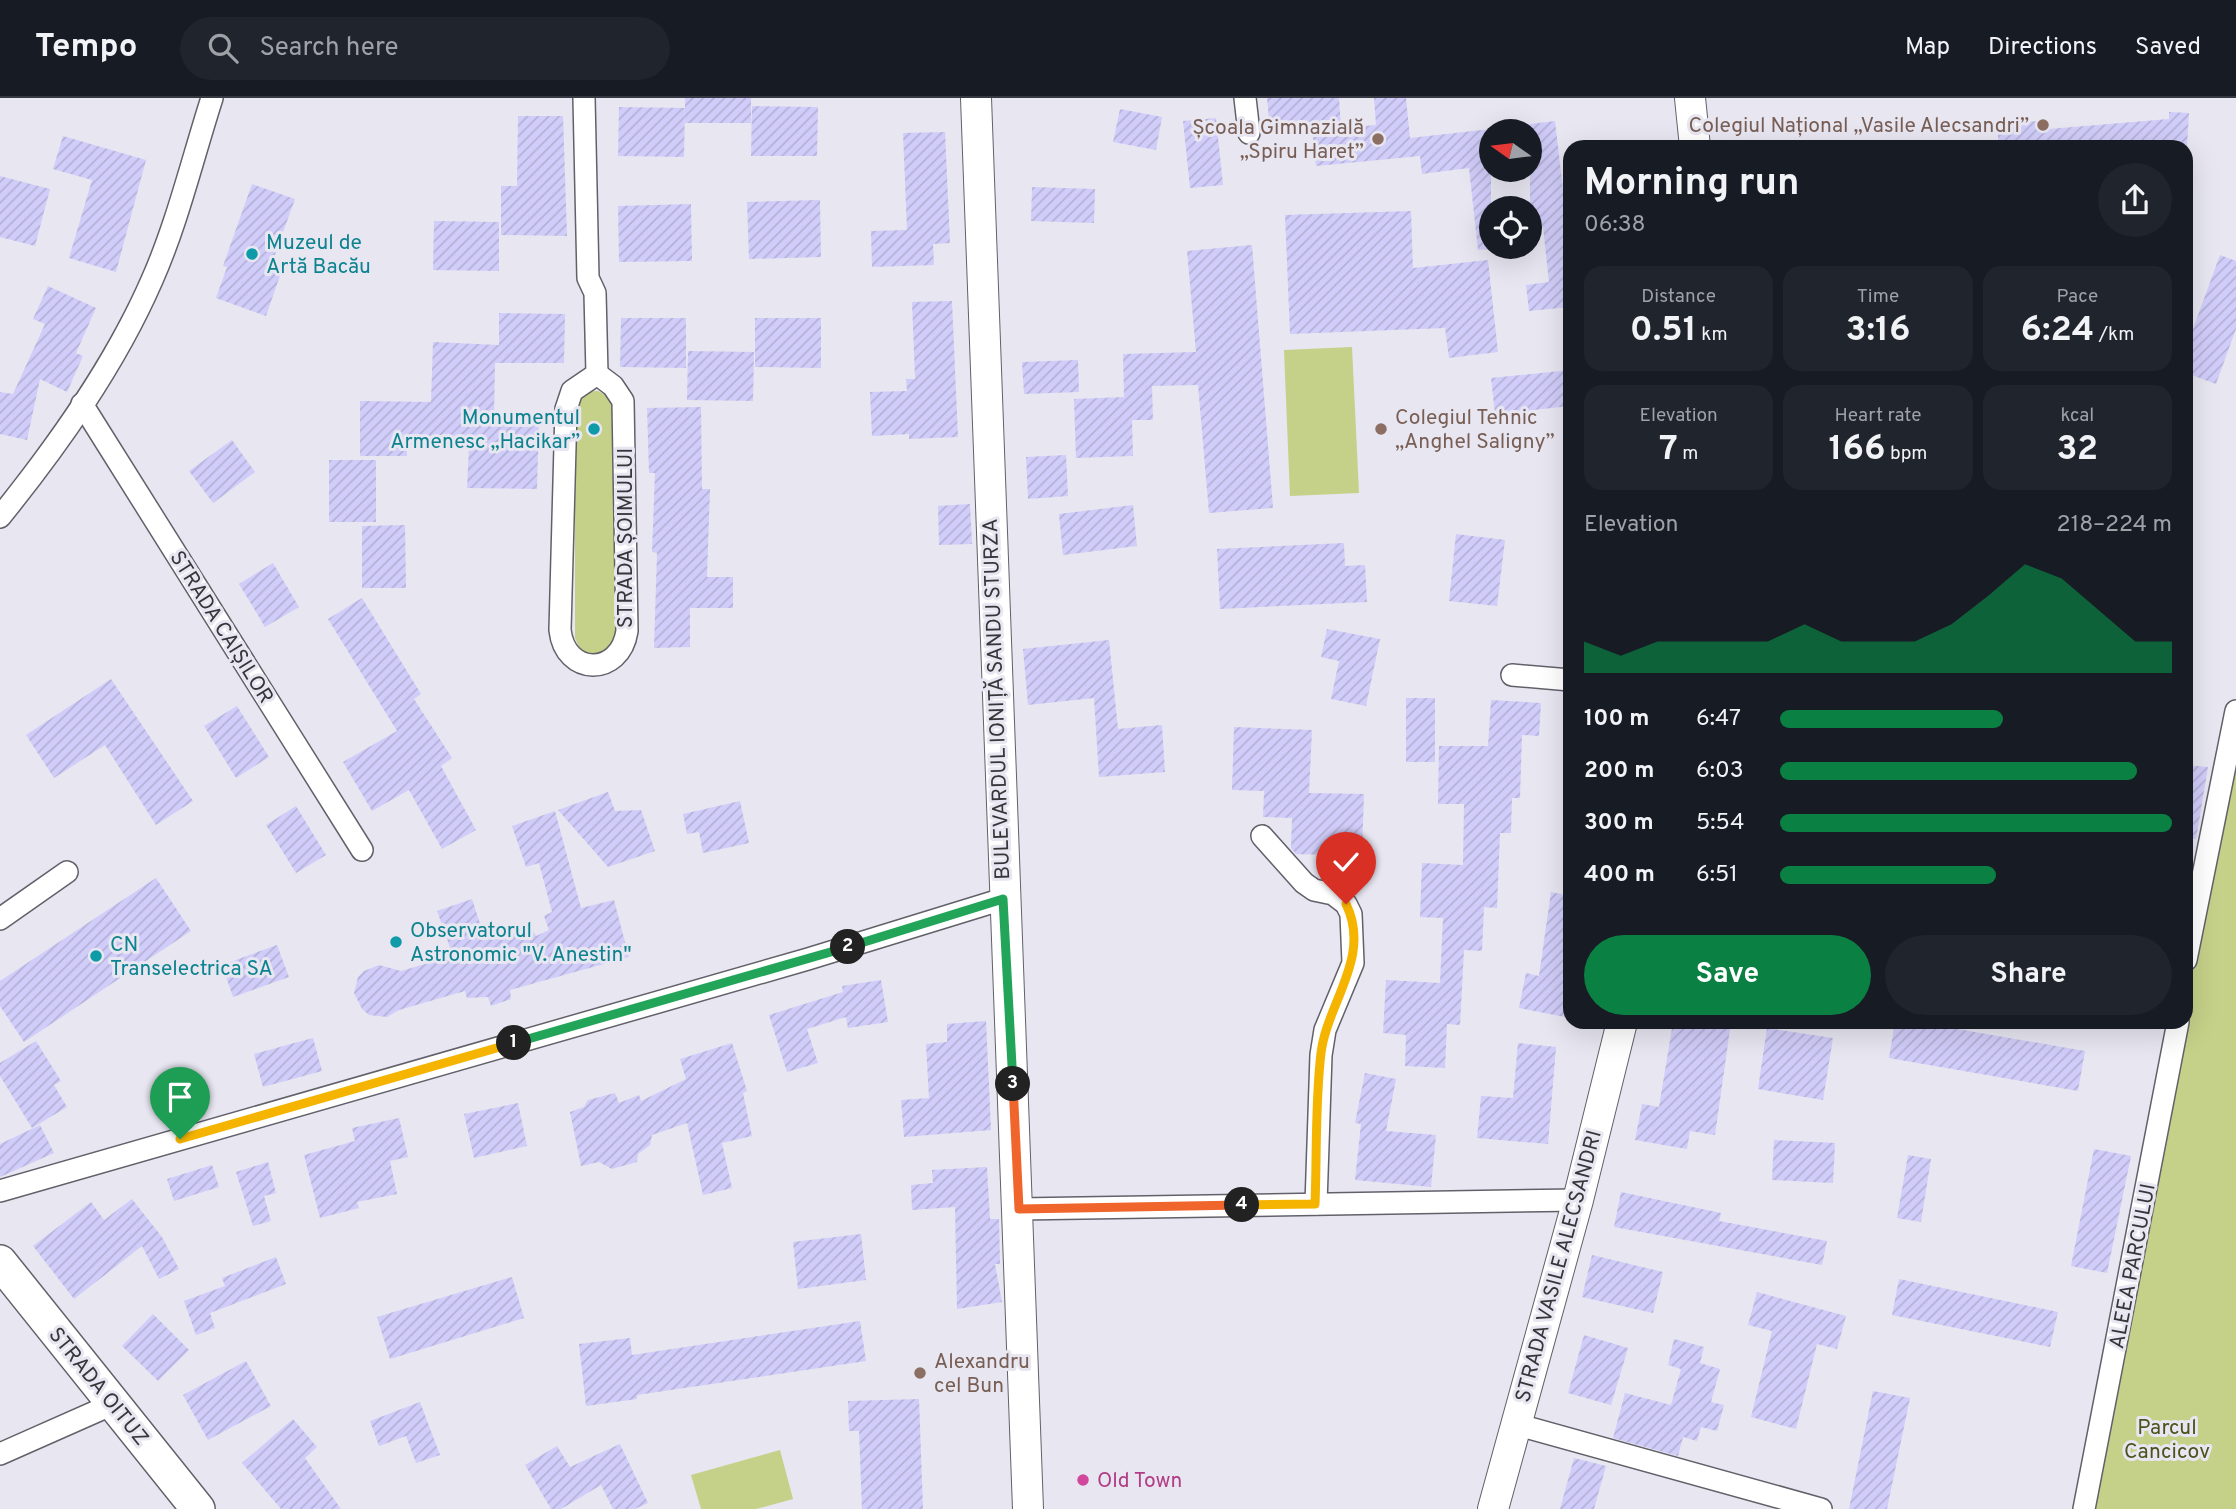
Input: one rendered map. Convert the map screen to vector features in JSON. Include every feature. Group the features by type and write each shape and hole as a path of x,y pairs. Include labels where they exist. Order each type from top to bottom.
{"main road":[{"name":"STRADA OITUZ","path":"0,1262 198,1509"}],"street":[{"path":"0,517 82,404 138,311 154,277 212,98"},
{"path":"584,98 588,278 595,293 597,374"},
{"name":"BULEVARDUL IONIȚĂ SANDU STURZA","path":"976,98 1003,899 1019,1209 1028,1509"},
{"path":"1245,98 1249,133"},
{"path":"1690,98 1694,140"},
{"name":"STRADA ȘOIMULUI","path":"597,374 613,386 623,401 627,631 620,653 611,660 590,665 572,657 561,640 560,630 566,409 572,391 597,374"},
{"name":"STRADA CAIȘILOR","path":"82,404 362,850"},
{"path":"1512,675 1563,679"},
{"path":"2193,925 2236,712"},
{"path":"1262,836 1304,883 1314,890 1333,894 1346,904 1351,914 1353,963 1325,1030 1321,1055 1315,1204"},
{"path":"0,919 67,872"},
{"path":"0,1191 782,967 1003,899"},
{"name":"STRADA VASILE ALECSANDRI","path":"1493,1509 1578,1200 1620,1029"},
{"name":"ALEEA PARCULUI","path":"2084,1509 2177,1029"},
{"path":"1019,1209 1578,1200"},
{"path":"0,1454 113,1404"},
{"path":"1516,1424 1821,1509"}],"green space":[{"path":"1352,347 1359,493 1290,496 1284,350"},
{"path":"598,391 610,397 615,409 615,638 608,655 583,655 575,638 575,409 583,395"},
{"name":"Parcul Cancicov","path":"2236,711 2236,1509 2082,1509 2185,1029 2193,1029 2193,925"},
{"path":"780,1450 793,1499 756,1509 701,1509 691,1475"}],"building":[{"path":"685,98 751,98 751,123 685,123"},
{"path":"1267,98 1339,98 1341,128 1376,125 1374,98 1406,98 1410,138 1479,130 1479,182 1491,182 1491,196 1479,196 1479,250 1469,168 1422,174 1420,156 1316,166 1312,127 1270,131"},
{"path":"752,106 818,107 817,156 751,156"},
{"path":"619,107 685,108 684,157 618,156"},
{"path":"1120,109 1162,117 1156,150 1113,142"},
{"path":"2169,112 2189,113 2187,140 1998,140 1997,125 2048,120 2049,129 2169,119"},
{"path":"518,116 563,116 567,236 501,235 501,186 517,186"},
{"path":"1216,118 1223,185 1190,188 1183,121"},
{"path":"1555,121 1563,189 1563,308 1529,311 1526,285 1549,282 1542,227 1542,196 1530,196 1530,182 1542,182 1542,123"},
{"path":"945,132 950,243 933,244 934,265 872,267 871,231 907,230 903,133"},
{"path":"63,136 146,160 116,272 69,258 92,180 53,169"},
{"path":"0,176 50,189 35,246 0,237"},
{"path":"252,184 295,199 272,263 283,267 266,316 216,298 227,267 223,266"},
{"path":"1032,187 1095,189 1094,223 1031,221"},
{"path":"820,200 821,257 749,259 747,202"},
{"path":"691,204 692,261 619,262 618,206"},
{"path":"1411,211 1413,268 1488,260 1498,352 1449,358 1445,328 1290,334 1285,215"},
{"path":"434,221 499,222 499,271 433,270"},
{"path":"1252,245 1273,508 1209,513 1198,385 1152,386 1153,420 1132,420 1133,456 1076,458 1074,399 1124,397 1123,354 1196,352 1187,251"},
{"path":"2220,255 2236,261 2236,329 2216,384 2193,376 2193,329"},
{"path":"48,286 96,308 76,353 83,356 67,392 40,379 27,440 0,434 0,392 13,394 45,324 33,319"},
{"path":"952,301 958,437 909,439 909,434 872,436 870,392 907,391 906,379 915,379 912,302"},
{"path":"499,313 565,314 564,363 495,363 494,415 539,416 537,489 467,488 469,446 407,447 407,456 360,456 360,401 431,402 433,342 499,345"},
{"path":"621,318 686,318 686,368 620,367"},
{"path":"755,318 821,318 821,368 755,367"},
{"path":"688,351 754,352 753,401 687,400"},
{"path":"1078,360 1079,392 1024,394 1022,362"},
{"path":"1563,371 1563,407 1495,414 1491,378"},
{"path":"701,407 702,489 710,489 707,577 733,577 733,608 690,608 690,647 654,648 657,553 652,552 655,473 649,473 647,408"},
{"path":"232,440 255,472 213,503 189,471"},
{"path":"1066,455 1068,496 1028,499 1026,457"},
{"path":"329,460 376,460 376,522 329,522"},
{"path":"970,504 972,544 939,545 938,506"},
{"path":"1133,505 1137,546 1063,555 1059,514"},
{"path":"405,525 406,588 362,588 362,526"},
{"path":"1456,534 1505,540 1497,606 1449,601"},
{"path":"1344,543 1345,566 1365,565 1367,602 1220,609 1217,549"},
{"path":"273,563 299,607 265,627 239,584"},
{"path":"362,598 421,694 414,699 452,758 441,766 476,830 442,849 409,790 372,811 343,762 397,731 328,619"},
{"path":"1327,629 1380,639 1366,706 1331,699 1339,661 1321,657"},
{"path":"1109,640 1118,729 1162,725 1165,772 1099,777 1094,698 1028,705 1023,649"},
{"path":"111,679 193,801 156,825 105,745 54,778 26,735"},
{"path":"1406,698 1435,698 1435,762 1406,762"},
{"path":"1491,700 1541,703 1539,736 1522,735 1520,798 1512,798 1511,833 1500,833 1497,908 1484,907 1482,951 1464,950 1460,1025 1447,1024 1445,1068 1405,1066 1406,1035 1383,1033 1386,980 1440,983 1443,918 1420,917 1422,863 1463,865 1464,804 1438,804 1439,746 1488,746"},
{"path":"237,706 269,757 236,778 204,726"},
{"path":"1234,727 1312,730 1309,793 1364,794 1361,880 1326,879 1327,855 1296,854 1291,848 1292,818 1263,817 1264,791 1232,790"},
{"path":"2193,766 2208,767 2196,839 2193,839"},
{"path":"608,792 615,811 641,810 655,851 608,867 558,810"},
{"path":"740,801 749,843 703,853 699,832 687,834 683,814"},
{"path":"296,806 326,855 296,873 266,825"},
{"path":"555,811 581,908 614,900 629,957 510,990 511,999 491,1006 488,997 467,998 465,991 399,1010 387,1017 369,1015 362,1009 354,993 358,977 364,971 379,965 401,971 453,956 437,911 472,899 483,933 504,926 508,936 529,924 536,936 549,930 544,916 552,912 539,863 526,867 512,826"},
{"name":"CN Transelectrica SA","path":"156,878 191,931 24,1042 0,1006 0,981"},
{"path":"1551,892 1563,895 1563,1017 1519,1008 1526,973 1539,976"},
{"path":"277,945 289,977 233,997 222,965"},
{"path":"881,980 888,1022 848,1028 846,1017 807,1029 818,1063 787,1072 769,1015 843,992 842,986"},
{"path":"986,1021 991,1130 904,1137 901,1100 929,1098 926,1044 947,1042 947,1024"},
{"path":"1672,1029 1730,1029 1715,1135 1690,1131 1687,1149 1635,1140 1642,1104 1659,1107"},
{"path":"1767,1029 1833,1038 1823,1100 1758,1089"},
{"path":"1894,1029 1958,1029 2085,1051 2078,1091 1889,1058"},
{"path":"313,1038 322,1071 263,1087 254,1054"},
{"path":"36,1041 61,1081 54,1085 67,1107 32,1128 0,1076 0,1063"},
{"path":"732,1043 747,1091 743,1093 752,1136 722,1143 732,1188 703,1195 687,1123 652,1135 650,1145 638,1154 637,1162 612,1169 599,1162 581,1166 570,1112 584,1107 588,1100 615,1093 619,1103 639,1095 641,1101 686,1079 680,1059"},
{"path":"1518,1043 1556,1047 1548,1144 1477,1138 1481,1096 1513,1098"},
{"path":"1365,1073 1396,1079 1386,1131 1436,1135 1431,1187 1355,1180 1361,1124 1355,1123"},
{"path":"518,1103 527,1146 474,1158 464,1114"},
{"path":"399,1118 408,1157 390,1161 397,1194 357,1202 359,1208 320,1218 304,1155 355,1141 352,1128"},
{"path":"40,1125 54,1153 0,1177 0,1144"},
{"path":"1774,1140 1835,1143 1833,1183 1772,1180"},
{"path":"2094,1149 2131,1156 2107,1273 2071,1266"},
{"path":"1908,1155 1931,1159 1921,1222 1897,1218"},
{"path":"268,1162 276,1193 264,1196 271,1221 253,1226 236,1172"},
{"path":"212,1165 219,1187 174,1201 167,1179"},
{"path":"987,1167 990,1219 999,1219 1000,1264 995,1264 1002,1302 957,1309 955,1207 912,1210 911,1185 933,1183 932,1170"},
{"path":"1621,1192 1721,1213 1719,1221 1827,1241 1822,1265 1614,1227"},
{"path":"132,1199 162,1237 179,1269 159,1279 142,1246 74,1299 33,1246 91,1202 104,1220"},
{"path":"861,1234 866,1280 798,1289 793,1242"},
{"path":"1592,1255 1663,1272 1653,1313 1582,1297"},
{"path":"276,1257 286,1284 210,1313 215,1328 196,1335 184,1301 225,1286 222,1278"},
{"path":"512,1277 524,1318 390,1359 377,1317"},
{"path":"1899,1279 2058,1312 2050,1347 1892,1315"},
{"path":"1757,1292 1846,1316 1837,1349 1817,1344 1796,1429 1751,1417 1772,1331 1748,1325"},
{"path":"153,1314 189,1350 158,1381 122,1346"},
{"path":"860,1321 866,1361 637,1395 637,1399 586,1406 579,1344 630,1338 632,1355"},
{"path":"1584,1335 1628,1348 1611,1405 1568,1393"},
{"path":"1674,1339 1704,1347 1700,1363 1720,1369 1711,1402 1724,1405 1717,1431 1701,1427 1697,1441 1683,1437 1678,1456 1613,1438 1625,1393 1671,1405 1681,1369 1668,1365"},
{"path":"246,1361 271,1406 208,1440 183,1395"},
{"path":"1873,1391 1910,1398 1887,1509 1849,1509"},
{"path":"919,1399 923,1509 862,1509 859,1431 849,1431 848,1401"},
{"path":"420,1402 440,1455 416,1463 406,1436 379,1446 370,1421"},
{"path":"293,1419 317,1447 305,1458 341,1509 281,1509 242,1463"},
{"path":"620,1444 648,1503 635,1509 613,1509 601,1485 561,1509 551,1509 525,1465 557,1446 570,1467"},
{"path":"1574,1458 1606,1466 1594,1509 1560,1509"}],"place":[{"name":"Colegiul Național „Vasile Alecsandri”","path":"2043,125"},
{"name":"Școala Gimnazială „Spiru Haret”","path":"1378,139"},
{"name":"Muzeul de Artă Bacău","path":"252,254"},
{"name":"Monumentul Armenesc „Hacikar”","path":"594,429"},
{"name":"Colegiul Tehnic „Anghel Saligny”","path":"1381,429"},
{"name":"Observatorul Astronomic \"V. Anestin\"","path":"396,942"},
{"name":"CN Transelectrica SA","path":"96,956"},
{"name":"Alexandru cel Bun","path":"920,1373"},
{"name":"Old Town","path":"1083,1480"}],"route":[{"path":"180,1139 808,959 1003,899 1019,1209 1315,1204 1321,1055 1325,1030 1353,963 1351,914 1346,904"}]}
